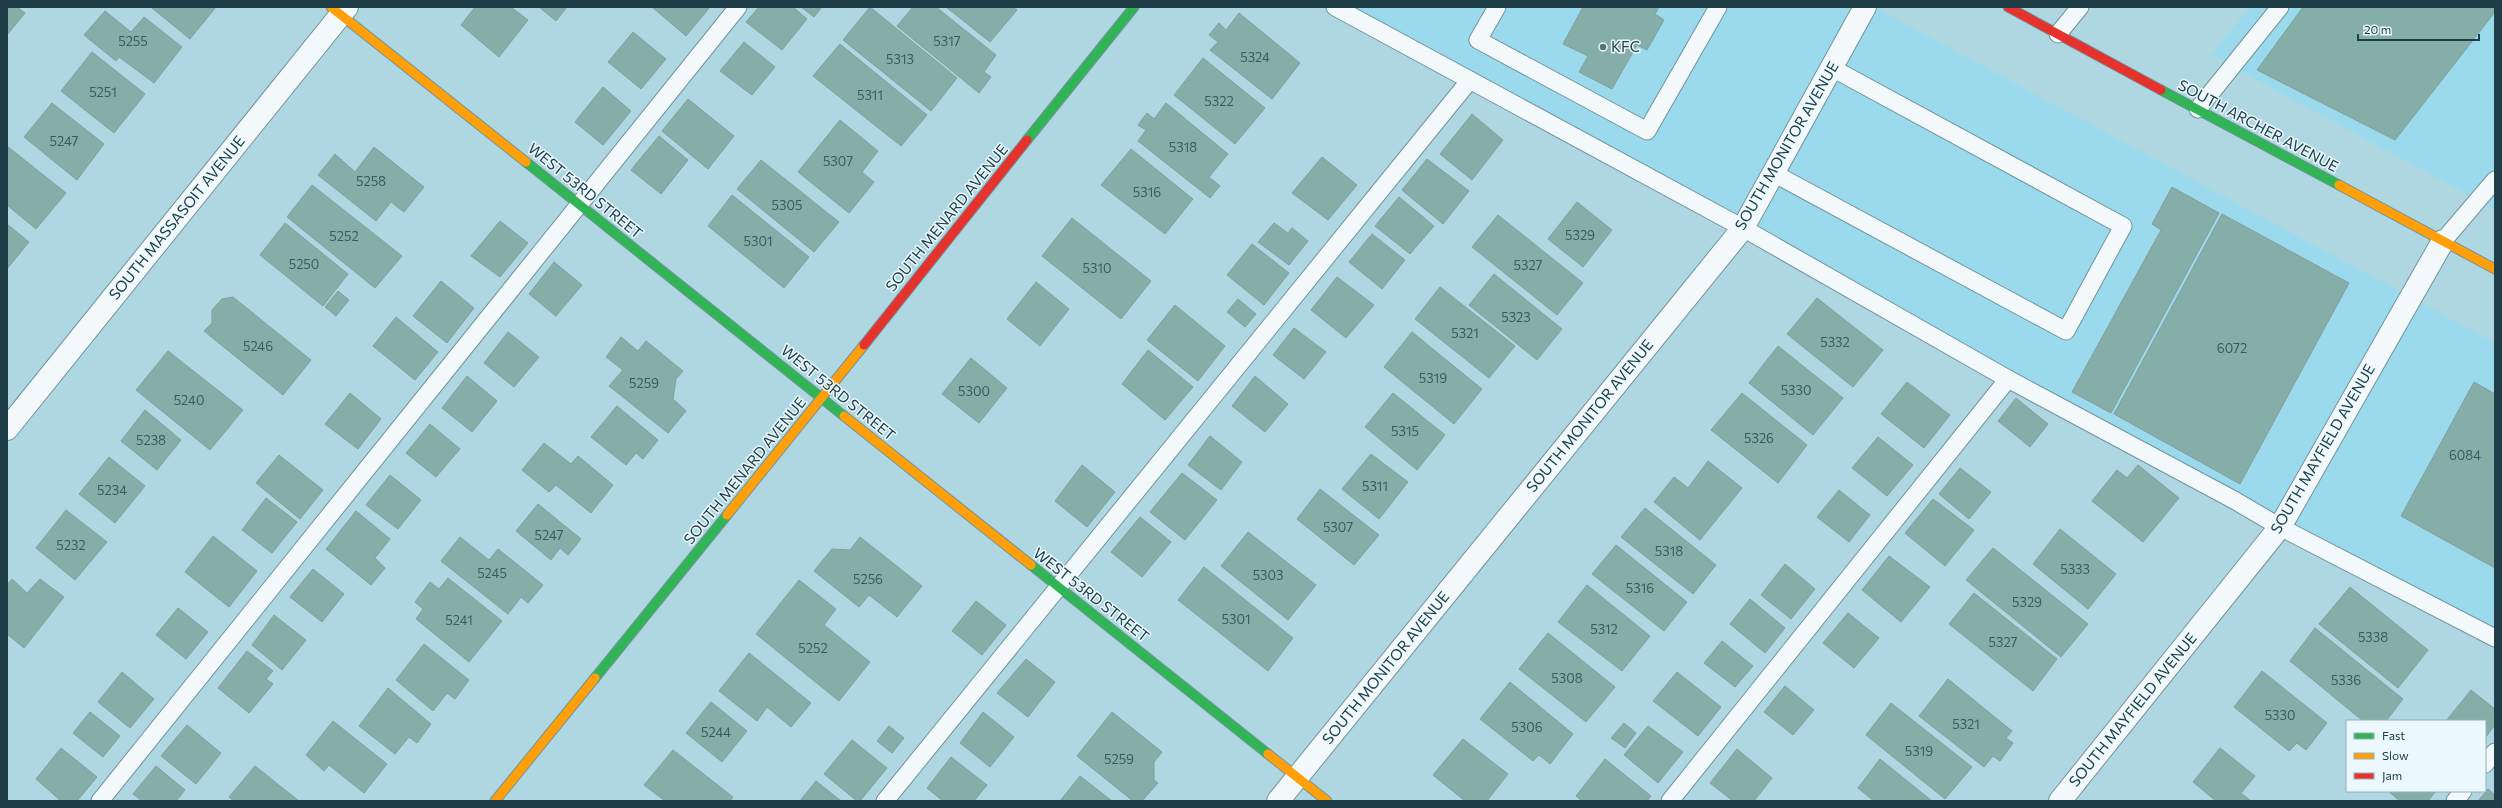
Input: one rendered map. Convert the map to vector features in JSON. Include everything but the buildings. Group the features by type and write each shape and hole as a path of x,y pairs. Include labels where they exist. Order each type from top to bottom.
{"street":[{"name":"SOUTH MENARD AVENUE","path":"496,801 822,398 1134,7"},
{"name":"SOUTH MONITOR AVENUE","path":"1278,801 1743,228 1866,7"},
{"name":"SOUTH ARCHER AVENUE","path":"2008,7 2495,269"},
{"name":"WEST 53RD STREET","path":"340,10 578,204 1328,801"},
{"name":"SOUTH MASSASOIT AVENUE","path":"7,430 340,10"},
{"name":"SOUTH MAYFIELD AVENUE","path":"2060,801 2280,527 2443,241"}],"lane":[{"path":"100,801 578,204 738,7"},
{"path":"1335,7 1743,228 2008,379 2234,500 2280,527 2495,638"},
{"path":"1497,7 1478,40 1647,131 1718,7"},
{"path":"2058,34 2080,7"},
{"path":"2198,109 2280,7"},
{"path":"1773,173 2066,331 2122,226 1832,68"},
{"path":"885,801 1470,80"},
{"name":"SOUTH MAYFIELD AVENUE","path":"2443,241 2495,180"},
{"path":"1670,801 2008,379"},
{"path":"2486,763 2495,752"},
{"path":"2455,801 2462,792"}],"shaded area":[{"path":"1342,7 1874,7 2495,343 2495,635"},
{"path":"2250,7 2495,7 2495,209 2211,55"}],"traffic: fast":[{"path":"1027,140 1134,7"},
{"path":"2161,90 2339,185"},
{"path":"526,162 844,416"},
{"path":"595,678 727,515"},
{"path":"1031,565 1268,754"}],"traffic: slow":[{"path":"331,7 526,162"},
{"path":"2339,185 2495,269"},
{"path":"727,515 864,345"},
{"path":"844,416 1031,565"},
{"path":"495,801 595,678"},
{"path":"1268,754 1327,801"}],"traffic: jam":[{"path":"2008,7 2161,90"},
{"path":"864,345 1027,140"}],"place":[{"name":"KFC","path":"1603,47"}]}
